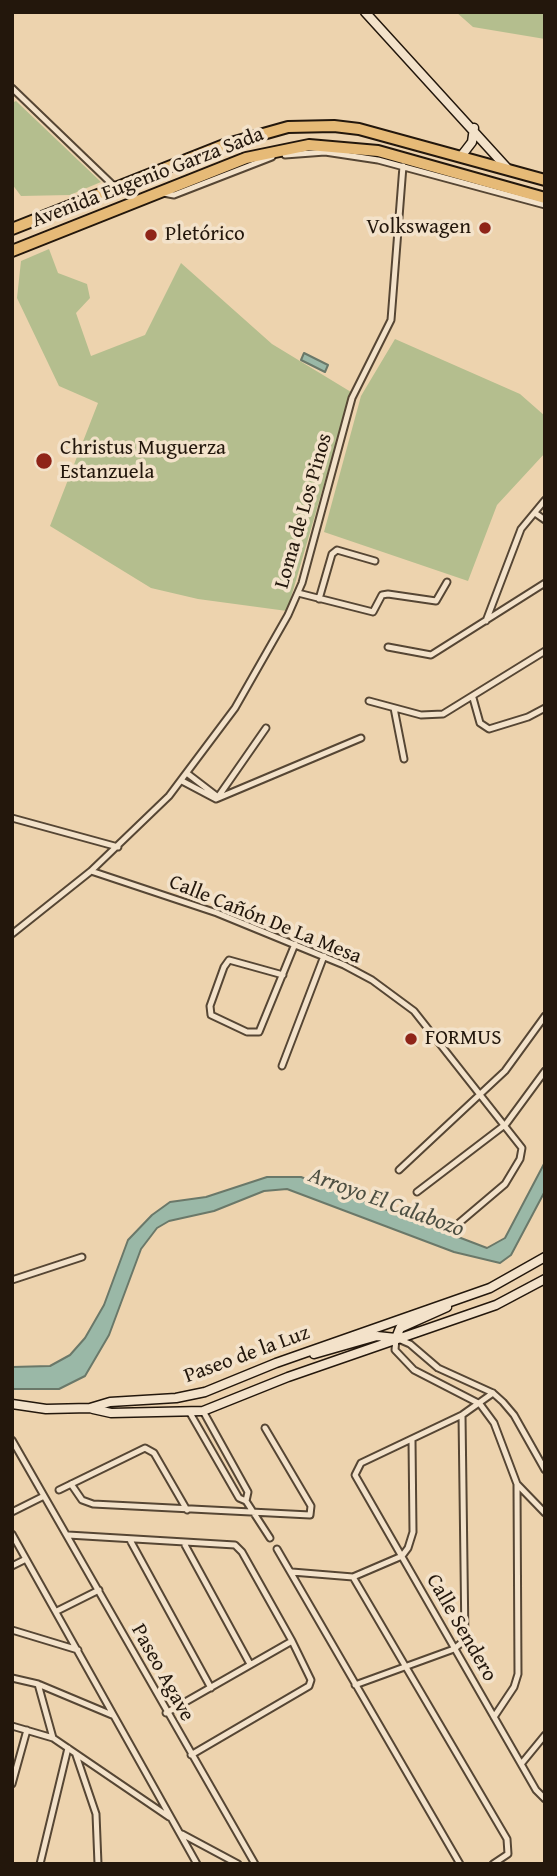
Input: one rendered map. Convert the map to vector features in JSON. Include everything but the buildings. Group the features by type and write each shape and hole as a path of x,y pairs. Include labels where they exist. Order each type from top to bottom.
{"highway":[{"name":"Avenida Eugenio Garza Sada","path":"12,229 224,145 288,127 334,125 359,129 462,155 545,180"},
{"name":"Avenida Eugenio Garza Sada","path":"12,251 268,151 326,145 378,151 545,198"}],"street":[{"path":"365,12 474,128 507,168"},
{"path":"12,88 116,188"},
{"path":"462,155 472,142 474,128"},
{"path":"160,192 174,195 252,163 299,153 344,153 403,166 545,205"},
{"name":"Loma de Los Pinos","path":"12,934 118,848 188,774 249,685 298,593 352,398 391,320 403,166"},
{"path":"486,621 521,529 545,500"},
{"path":"535,513 545,520"},
{"path":"319,599 332,554 337,550 375,561"},
{"path":"298,593 373,612 382,595 436,601 447,582"},
{"path":"388,648 431,655 545,583"},
{"path":"369,701 432,716 443,714 473,698 545,651"},
{"path":"473,698 484,727 494,728 545,709"},
{"path":"394,708 404,759"},
{"path":"218,797 266,728"},
{"path":"182,781 212,799 361,738"},
{"path":"188,774 218,797"},
{"path":"12,818 118,848"},
{"name":"Calle Cañón De La Mesa","path":"91,871 217,913 324,956 372,980 414,1011 480,1097 506,1124 522,1148 520,1159 505,1184 459,1223"},
{"path":"12,926 21,929"},
{"path":"283,975 229,960 223,967 210,1006 211,1015 247,1032 259,1032 283,975 295,944"},
{"path":"282,1066 324,956"},
{"path":"399,1170 480,1097 517,1057 545,1016"},
{"path":"417,1192 506,1124 545,1072"},
{"path":"12,1280 82,1257"},
{"name":"Paseo de la Luz","path":"90,1408 110,1402 176,1398 205,1392 507,1280 545,1257"},
{"name":"Paseo de la Luz","path":"90,1408 111,1413 203,1412 396,1338 496,1305 545,1279"},
{"path":"454,1301 435,1315 398,1329 395,1350 430,1380 480,1404 494,1423 517,1484 518,1674 514,1687 494,1717"},
{"path":"300,1355 331,1350 377,1336 396,1338 417,1350 438,1368 493,1393 514,1415 545,1470"},
{"path":"402,1358 417,1350"},
{"path":"430,1380 438,1368"},
{"path":"292,1572 353,1577 402,1556 412,1539 412,1440 462,1415 493,1393"},
{"path":"12,1404 46,1409 90,1408"},
{"path":"203,1412 248,1492 246,1501"},
{"path":"190,1413 239,1498 246,1501 270,1538"},
{"path":"355,1685 454,1649 465,1640 467,1624 462,1415"},
{"path":"71,1484 82,1500 89,1504 307,1516 312,1510 265,1428"},
{"path":"201,1433 212,1429"},
{"name":"Paseo Agave","path":"12,1440 15,1452 68,1535 166,1713 255,1864"},
{"name":"Calle Sendero","path":"412,1440 360,1463 355,1470 356,1480 545,1799"},
{"path":"59,1490 145,1448 154,1453 187,1510"},
{"path":"517,1484 545,1513"},
{"path":"12,1512 44,1496"},
{"path":"12,1534 197,1864"},
{"path":"68,1535 186,1545 235,1545 242,1552 292,1641 311,1683 191,1755"},
{"path":"130,1540 211,1688"},
{"path":"186,1545 250,1664"},
{"path":"277,1549 460,1864"},
{"path":"12,1566 26,1559"},
{"path":"353,1577 510,1849 505,1857 493,1864"},
{"path":"57,1611 99,1590"},
{"path":"12,1630 78,1650"},
{"path":"166,1713 292,1641"},
{"path":"12,1678 38,1684 112,1715"},
{"path":"38,1684 52,1738"},
{"path":"12,1726 52,1738 171,1819"},
{"path":"12,1784 27,1730"},
{"path":"522,1763 545,1735"},
{"path":"40,1864 68,1748"},
{"path":"76,1754 96,1814 99,1864"},
{"path":"180,1833 238,1864"}],"green space":[{"path":"456,12 545,12 545,39 473,27"},
{"path":"16,101 101,182 70,195 21,196 12,184 12,103"},
{"path":"49,249 58,273 87,284 90,298 76,313 91,356 145,335 181,263 272,344 351,392 287,611 198,599 151,588 50,526 98,403 59,386 17,298 21,261"},
{"path":"395,339 520,394 545,416 545,453 497,505 468,581 324,532 361,396"}],"shaded area":[{"path":"304,353 328,365 325,372 301,360"},
{"path":"545,1162 545,1191 511,1255 500,1263 454,1252 287,1189 264,1191 214,1211 169,1221 157,1228 141,1249 109,1335 85,1376 59,1389 12,1389 12,1367 50,1366 70,1355 85,1338 104,1305 128,1240 152,1215 170,1202 206,1197 267,1177 301,1177 487,1248 505,1238"}],"place":[{"name":"Volkswagen","path":"485,228"},
{"name":"Pletórico","path":"151,235"},
{"name":"Christus Muguerza Estanzuela","path":"44,461"},
{"name":"FORMUS","path":"411,1039"}],"water label":[{"name":"Arroyo El Calabozo","path":"386,1203"}]}
